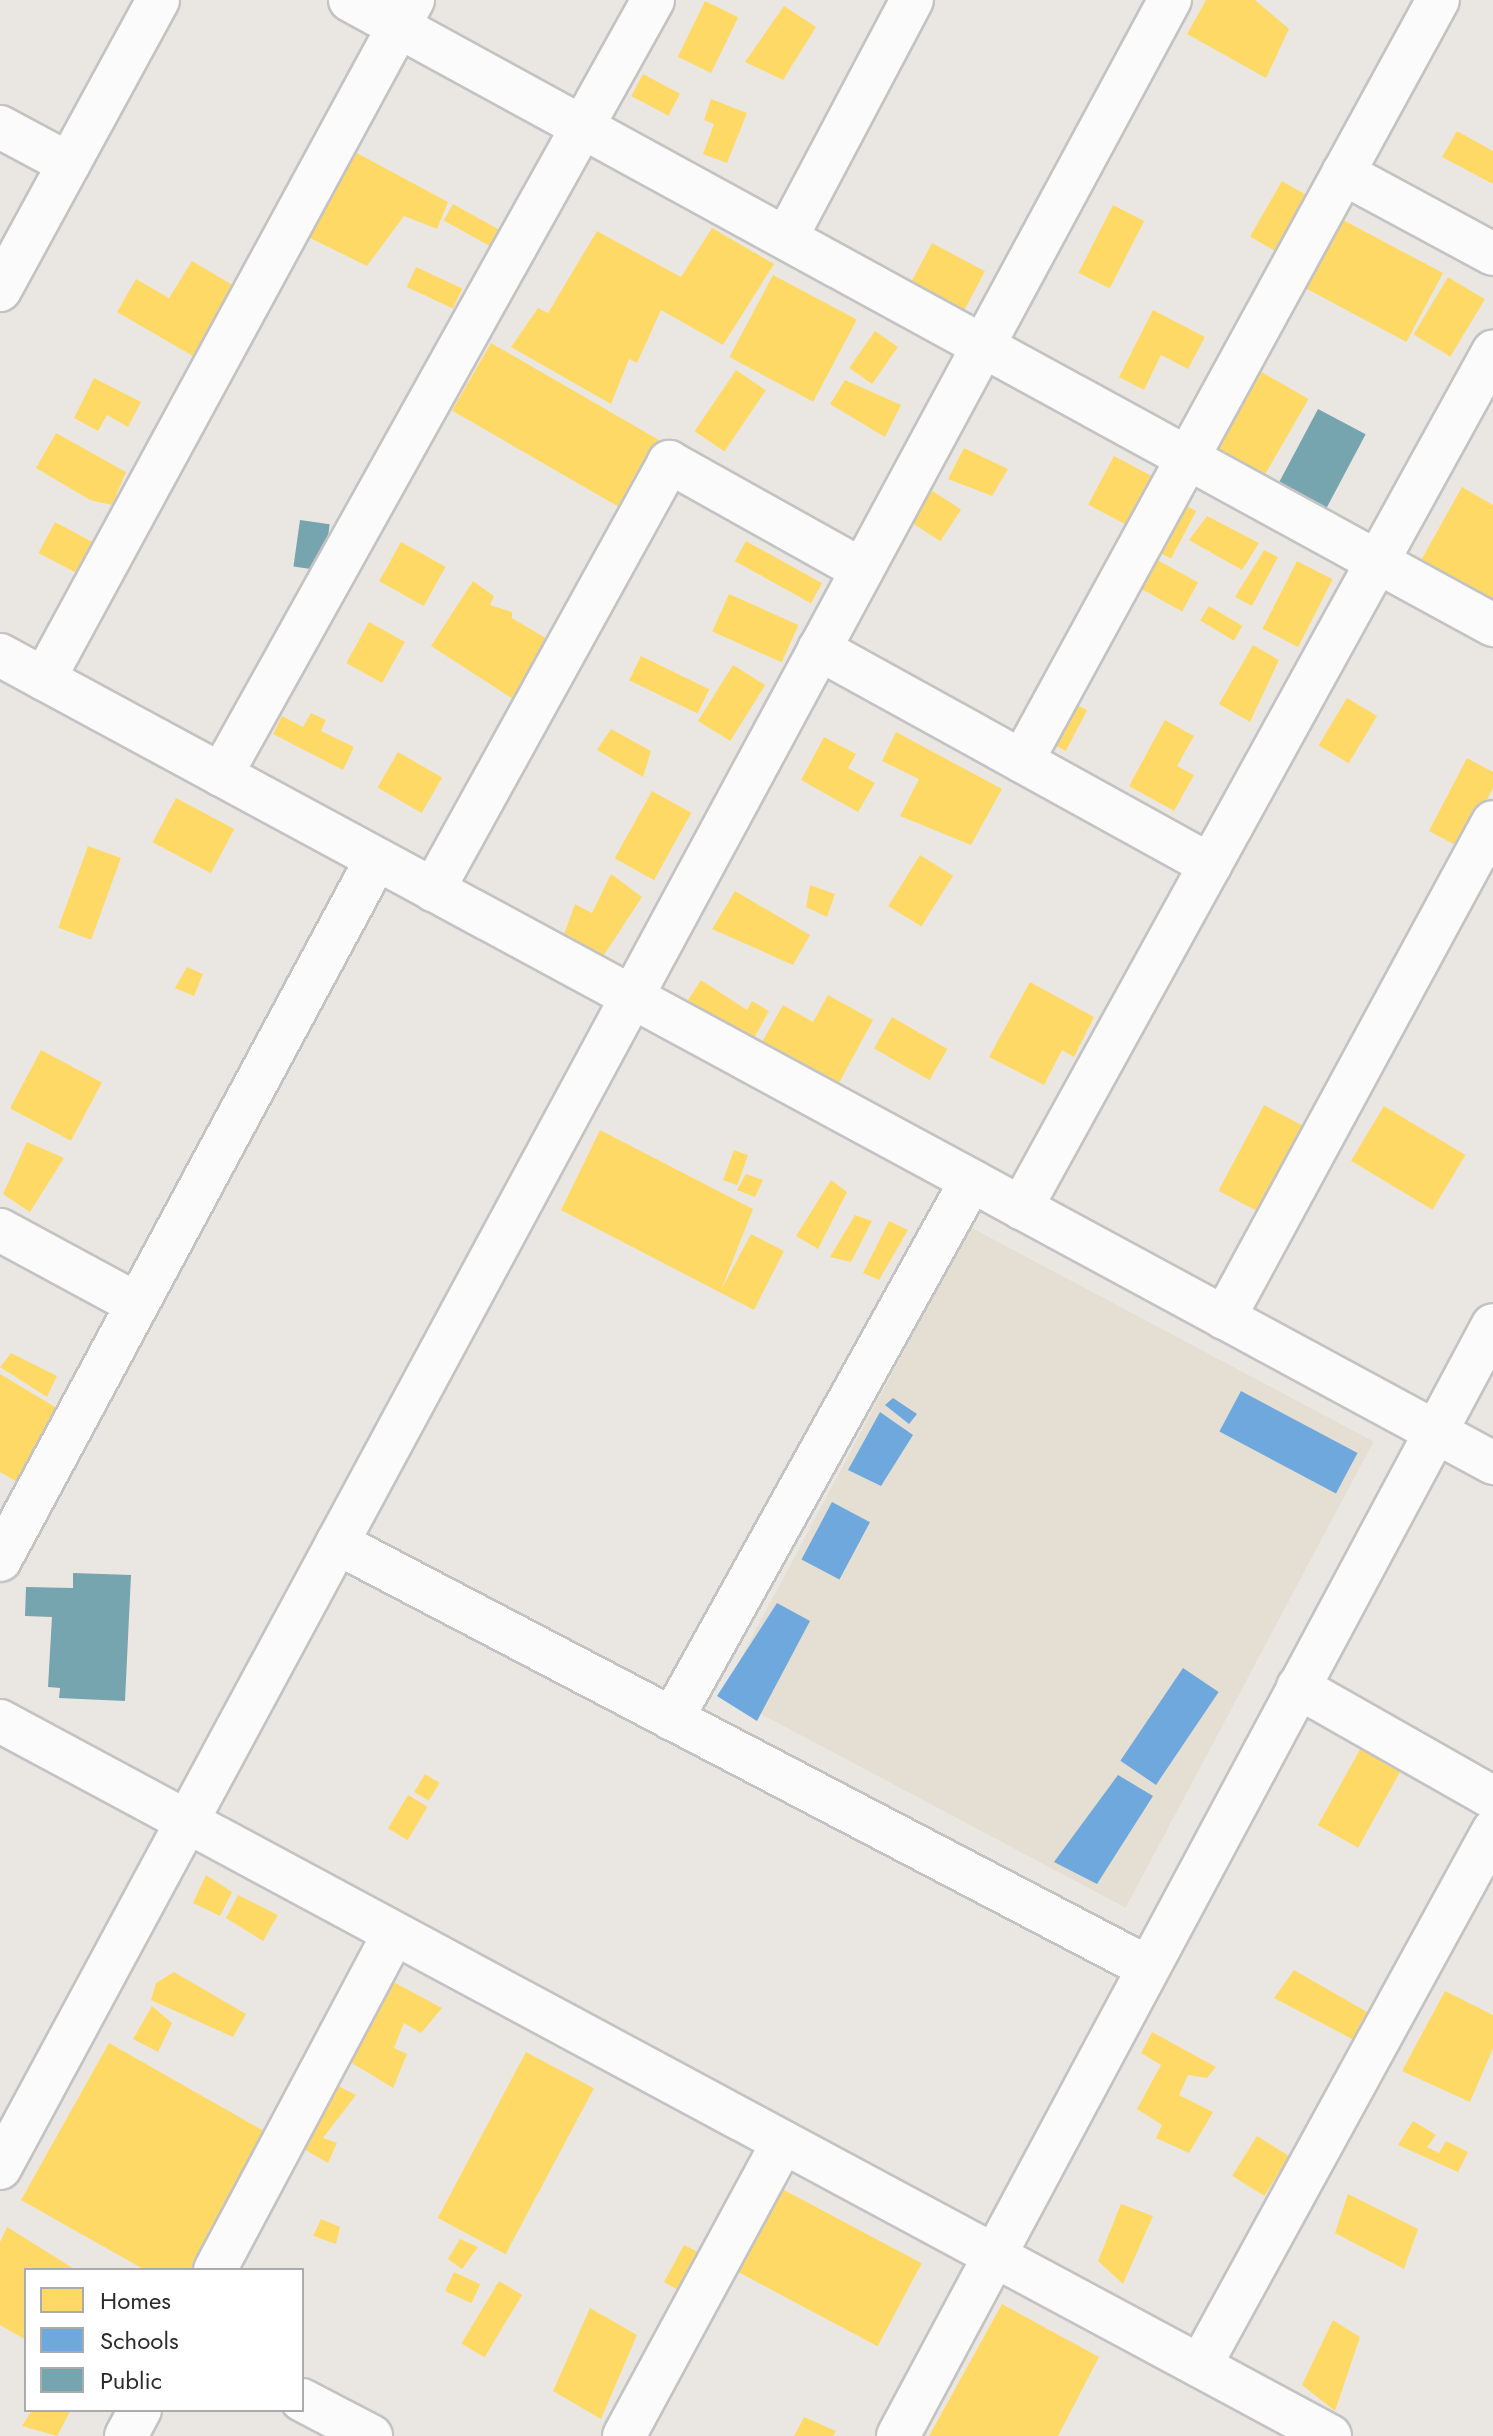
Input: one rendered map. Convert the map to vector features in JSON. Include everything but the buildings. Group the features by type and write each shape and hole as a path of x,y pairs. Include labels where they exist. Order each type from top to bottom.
{"street":[{"path":"0,290 158,0"},
{"path":"350,0 406,13 582,127 1493,625"},
{"path":"221,775 653,0"},
{"path":"786,238 912,0"},
{"path":"0,2168 1170,0"},
{"path":"1022,761 1438,0"},
{"path":"44,679 406,13"},
{"path":"0,127 69,164"},
{"path":"1343,173 1493,254"},
{"path":"1021,1208 1493,352"},
{"path":"433,890 669,462 862,570"},
{"path":"819,649 1210,865"},
{"path":"0,655 1493,1463"},
{"path":"1224,1318 1493,822"},
{"path":"0,1560 376,860"},
{"path":"672,1719 971,1181"},
{"path":"0,1230 137,1304"},
{"path":"898,2436 992,2254 1493,1325"},
{"path":"337,1543 1147,1967"},
{"path":"1298,1687 1493,1798"},
{"path":"0,1721 1330,2436"},
{"path":"1200,2366 1493,1831"},
{"path":"216,2268 394,1934"},
{"path":"624,2436 783,2142"},
{"path":"304,2401 371,2436"},
{"path":"126,2436 139,2412"}],"shaded area":[{"path":"970,1227 1374,1442 1126,1908 722,1693"}]}
